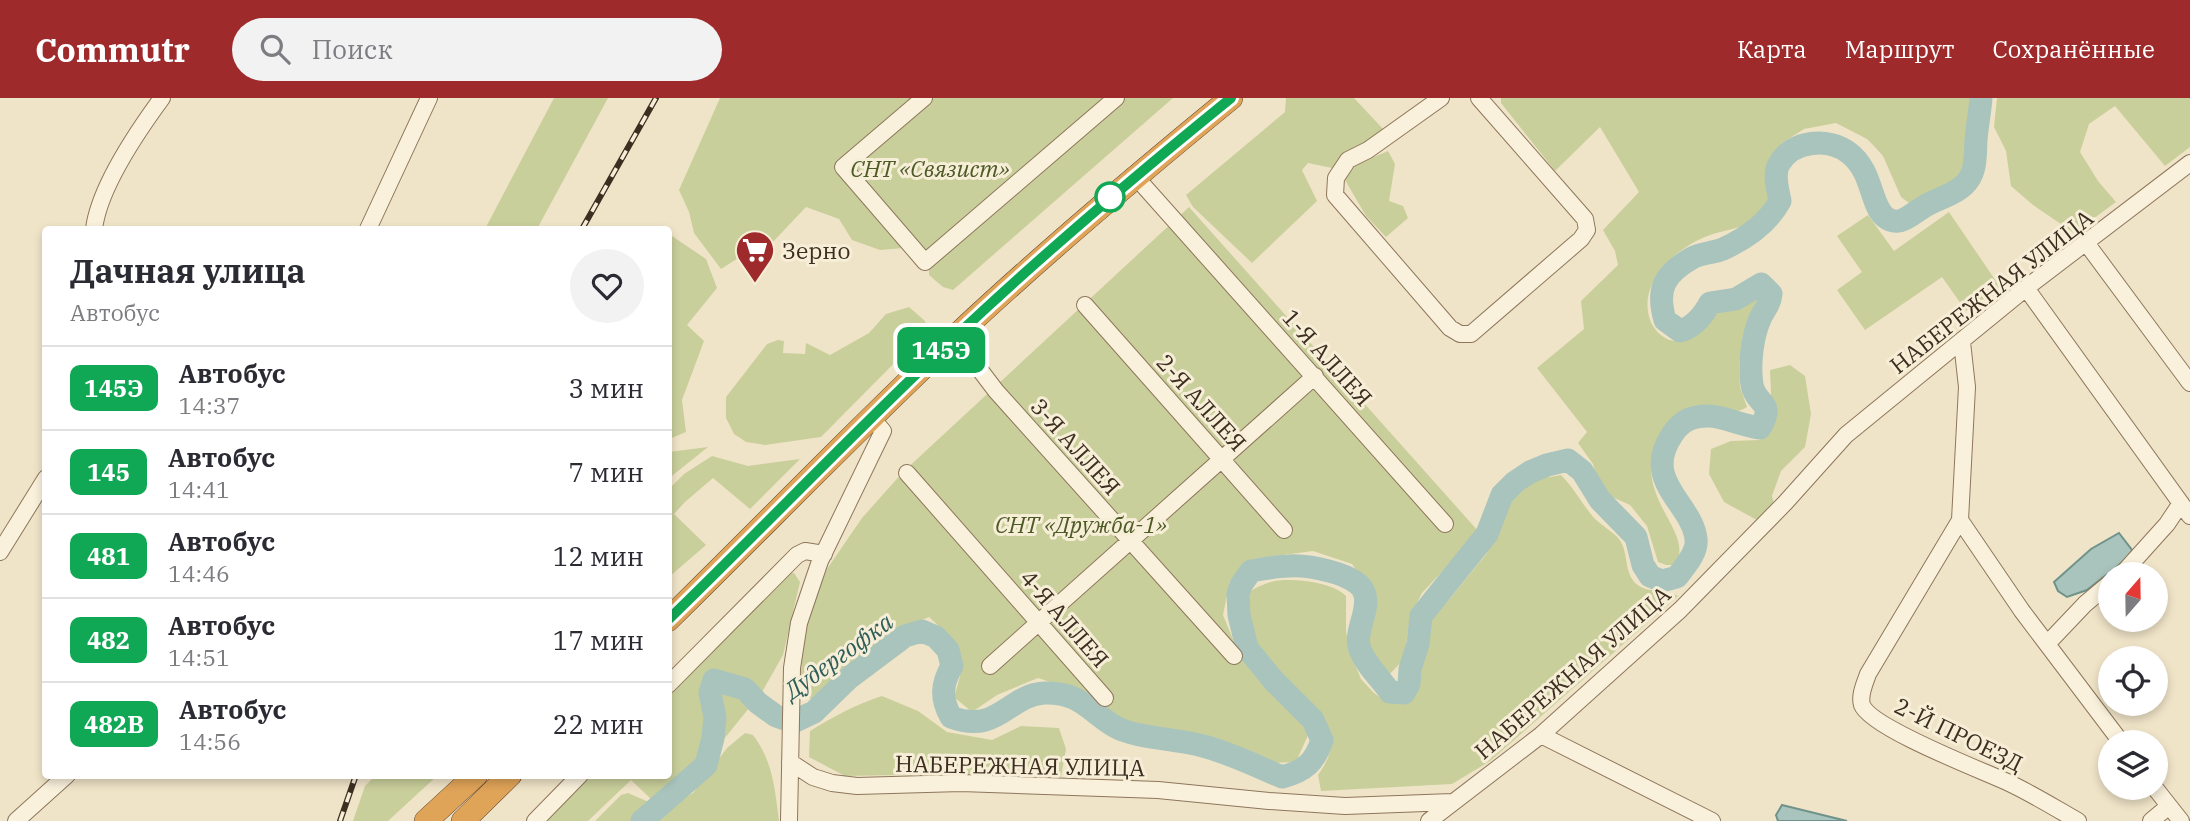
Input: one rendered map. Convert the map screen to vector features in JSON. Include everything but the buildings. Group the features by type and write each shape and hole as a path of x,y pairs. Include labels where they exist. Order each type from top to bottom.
{"highway":[{"path":"672,616 954,337 1072,230 1231,98"},
{"path":"672,602 730,559"},
{"path":"426,821 472,779"},
{"path":"463,821 506,779"}],"street":[{"path":"94,226 96,211 102,199 138,132 162,98"},
{"path":"369,226 429,98"},
{"path":"924,98 844,167 925,262 1116,98"},
{"path":"1441,98 1368,150 1348,160 1336,178 1335,195 1450,328 1460,334 1471,334 1581,239 1587,230 1585,219 1479,98"},
{"name":"НАБЕРЕЖНАЯ УЛИЦА","path":"790,762 813,777 857,786 961,783 1157,790 1345,806 1452,802 1541,734 1680,610 1785,503 1846,435 2026,288 2190,163"},
{"name":"1-Я АЛЛЕЯ","path":"1135,176 1445,524"},
{"path":"2087,244 2190,383"},
{"path":"2026,288 2185,509 2167,524 2133,562"},
{"name":"2-Я АЛЛЕЯ","path":"1085,305 1284,530"},
{"name":"3-Я АЛЛЕЯ","path":"954,337 996,391 1234,656"},
{"name":"2-Й ПРОЕЗД","path":"1962,342 1966,387 1960,520 1868,674 1861,696 1863,707 1877,720 1951,758 2009,783 2078,821"},
{"path":"990,666 1315,376"},
{"path":"789,821 792,668 799,623 824,554 883,431 871,417"},
{"name":"4-Я АЛЛЕЯ","path":"907,473 1105,698"},
{"path":"0,552 42,484"},
{"path":"1960,520 2046,644 2112,730"},
{"path":"672,681 797,555 804,551 824,554"},
{"path":"2046,644 2098,593"},
{"path":"1541,734 1712,821"},
{"path":"16,821 62,779"},
{"path":"535,821 576,779"},
{"path":"2164,800 2181,821"},
{"path":"1429,821 1452,802"},
{"path":"2151,821 2169,806"}],"green space":[{"path":"554,98 608,98 539,226 487,226"},
{"name":"СНТ «Связист»","path":"720,98 1173,98 953,290 943,287 929,275 929,262 904,248 880,250 852,240 839,219 806,207 771,244 743,255 721,269 694,233 689,212 679,190"},
{"path":"1286,98 1354,98 1384,130 1332,168 1308,163 1302,170 1317,201 1252,263 1193,207 1186,195 1285,112"},
{"path":"1501,98 1975,98 1968,139 1968,166 1963,175 1950,184 1909,203 1901,197 1883,156 1867,139 1836,123 1804,129 1782,143 1769,169 1770,203 1760,217 1751,223 1697,240 1673,257 1655,279 1647,306 1650,320 1657,332 1674,341 1696,334 1719,310 1751,297 1758,301 1743,335 1739,365 1740,387 1747,407 1738,411 1701,409 1684,413 1664,430 1652,460 1652,478 1657,495 1678,539 1679,552 1675,565 1658,562 1647,526 1630,505 1612,497 1597,480 1593,464 1578,443 1587,432 1537,368 1584,329 1581,301 1618,265 1615,251 1603,230 1639,192 1600,127 1555,171 1501,103"},
{"path":"1997,98 2190,98 2190,147 2165,166 2115,106 2089,124 2080,152 2098,181 2116,202 2074,233 2011,186 2006,151 1994,127"},
{"path":"1388,151 1395,164 1389,201 1403,206 1408,218 1386,237 1366,216 1345,180 1356,165"},
{"name":"СНТ «Дружба-1»","path":"1189,207 1479,532 1422,593 1410,616 1404,659 1387,677 1366,638 1371,591 1352,564 1313,551 1254,559 1230,581 1223,615 1239,654 1309,733 1296,762 1268,763 1208,741 1122,720 1080,692 1038,678 997,695 972,712 954,697 961,669 959,651 949,636 929,617 882,643 812,700 800,690 804,625 827,569 862,518 903,472"},
{"path":"1949,212 2000,287 1966,311 1942,277 1865,330 1837,290 1862,272 1837,236 1868,215 1894,251"},
{"path":"672,236 706,259 717,288 687,325 704,341 682,400 686,432 672,438"},
{"path":"909,307 925,321 927,330 821,437 765,445 746,442 734,434 726,418 726,397 767,344 784,341 783,353 805,354 806,343 830,355 869,333 886,314"},
{"path":"1790,365 1805,376 1811,414 1805,447 1781,471 1772,496 1776,512 1764,524 1724,502 1709,474 1711,449 1731,441 1760,440 1770,415 1770,370"},
{"path":"708,447 672,476 672,452"},
{"path":"712,456 748,466 800,459 750,509 713,478 685,502 674,514 706,545 672,574 672,486 684,474"},
{"path":"1561,475 1594,518 1619,539 1635,583 1644,588 1678,596 1490,761 1452,784 1321,791 1318,775 1328,756 1331,740 1327,726 1319,713 1267,668 1255,653 1248,635 1242,597 1259,586 1279,581 1310,582 1340,591 1346,596 1349,650 1361,679 1388,703 1400,702 1410,693 1421,662 1420,640 1428,621 1487,553 1507,502 1538,479"},
{"path":"794,573 800,582 783,655 762,692 703,765 652,800 631,780 588,821 546,821 585,779 672,779 672,686 776,574"},
{"path":"882,696 918,711 947,732 992,740 1021,726 1059,728 1066,749 1061,777 952,774 845,776 809,757 810,731 845,711"},
{"path":"745,733 753,735 765,755 772,776 779,821 595,821 621,795 628,793 665,809 673,807 693,793 727,748"},
{"path":"372,779 434,779 388,821 353,821 365,786"}],"water":[{"path":"2119,533 2132,550 2123,562 2098,562 2098,581 2087,590 2067,597 2058,591 2054,582 2091,549"},
{"path":"1782,805 1847,821 1778,821 1776,815"}],"waterway":[{"name":"Дудергофка","path":"642,821 706,765 715,717 710,693 714,680 745,689 776,716 793,722 814,712 849,678 905,636 922,631 936,637 948,650 952,666 944,692 945,704 951,717 980,721 992,718 1032,695 1056,693 1083,703 1122,730 1203,746 1282,777 1290,775 1308,764 1322,740 1313,720 1274,681 1247,648 1239,615 1238,594 1251,571 1284,566 1307,567 1342,575 1360,585 1366,599 1358,639 1361,652 1390,692 1404,693 1409,684 1410,669 1418,644 1421,616 1487,534 1502,495 1530,472 1568,460 1582,471 1600,500 1636,537 1643,565 1650,576 1662,581 1677,577 1693,555 1696,539 1693,526 1665,479 1662,466 1664,451 1679,426 1696,417 1714,416 1760,428 1766,408 1754,392 1751,360 1757,326 1771,294 1761,284 1736,299 1710,303 1698,320 1680,331 1665,320 1662,309 1662,291 1669,276 1692,258 1732,245 1763,223 1780,201 1776,177 1779,164 1785,156 1802,146 1821,143 1849,153 1863,169 1880,212 1890,220 1900,221 1955,192 1964,185 1973,170 1981,98"}],"railway":[{"path":"584,226 656,98"},
{"path":"340,821 355,779"}],"bus line":[{"name":"145Э","path":"672,616 954,337 1108,198 1231,98"}],"place":[{"name":"Зерно","path":"755,284"}]}
